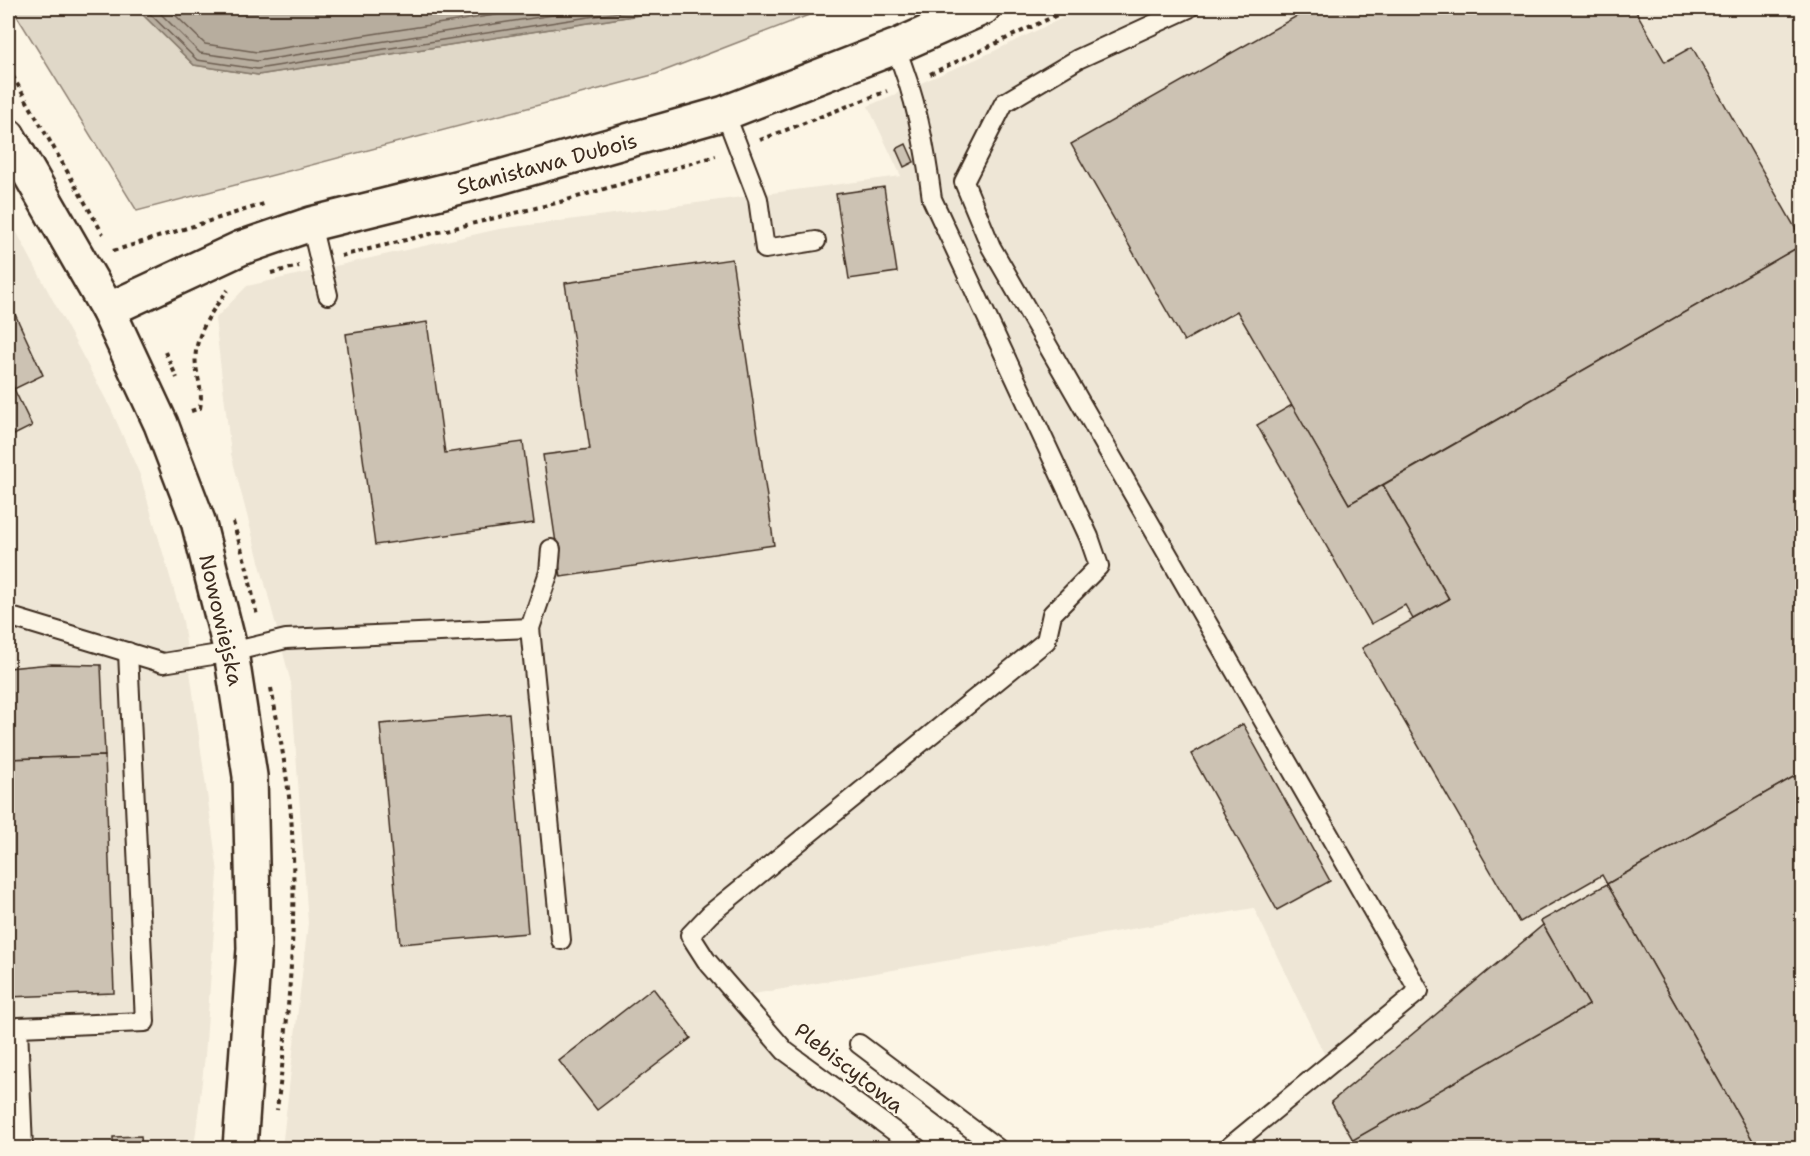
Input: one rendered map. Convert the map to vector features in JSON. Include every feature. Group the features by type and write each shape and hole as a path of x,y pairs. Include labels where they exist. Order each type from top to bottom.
{"street":[{"name":"Stanisława Dubois","path":"108,310 241,249 311,224 522,172 725,113 895,47 983,8"},
{"name":"Nowowiejska","path":"8,135 108,310 161,423 198,521 231,652 250,776 254,950 240,1149"}],"lane":[{"path":"1189,8 1078,59 1004,103 964,182 991,247 1419,991 1228,1149"},
{"path":"895,47 910,82"},
{"name":"Plebiscytowa","path":"910,82 924,141 932,199 1089,537 1099,566 1052,614 1046,641 710,914 690,935 706,960 785,1051 917,1149"},
{"path":"725,113 758,199 765,249 816,241"},
{"path":"311,224 328,295"},
{"path":"551,549 549,572 530,628 561,940"},
{"path":"8,616 163,663 231,652 286,639 530,628"},
{"path":"23,1149 18,1027 144,1022 128,652"},
{"path":"859,1044 997,1149"}],"path":[{"path":"264,275 560,202 683,168 965,60 1072,8"},
{"path":"113,251 279,200"},
{"path":"191,411 200,408 202,400 195,363 199,338 214,307 233,285"}],"shaded area":[{"path":"12,8 136,8 194,65 258,75 684,8 827,8 656,74 137,211"},
{"path":"1083,8 1802,8 1802,1148 1212,1148 1325,1056 1254,908 730,998 781,1059 897,1148 282,1148 308,923 291,683 231,454 215,319 247,286 499,229 901,176 868,106 990,53"},
{"path":"8,216 111,409 140,475 183,621 218,873 205,1056 194,1148 8,1148"}],"water":[{"path":"136,8 684,8 258,75 194,65"}],"building":[{"path":"1311,8 1634,8 1665,62 1692,47 1802,240 1802,245 1349,504 1237,311 1184,341 1071,144"},
{"path":"906,144 914,162 904,167 896,149"},
{"path":"884,187 897,272 849,279 836,194"},
{"path":"1802,245 1802,772 1607,884 1602,875 1520,922 1362,648 1449,599 1383,485"},
{"path":"732,259 774,545 561,577 543,455 590,449 565,283"},
{"path":"8,299 43,375 14,389 8,375"},
{"path":"427,322 445,453 523,442 534,523 375,545 346,334"},
{"path":"8,375 14,389 8,392"},
{"path":"14,389 32,426 8,438 8,392"},
{"path":"1292,405 1349,504 1383,485 1449,599 1413,619 1405,605 1371,624 1257,425"},
{"path":"51,664 101,665 105,756 8,759 8,668"},
{"path":"509,713 528,933 400,944 380,724"},
{"path":"1243,724 1330,881 1277,910 1191,754"},
{"path":"105,756 114,993 8,997 8,759"},
{"path":"1802,772 1802,1148 1757,1148 1607,884"},
{"path":"1607,884 1757,1148 1338,1148 1589,1005 1541,921"},
{"path":"1543,925 1589,1005 1353,1140 1331,1102"},
{"path":"653,988 691,1038 597,1110 559,1061"},
{"path":"141,1136 142,1148 113,1148 113,1137"}]}
